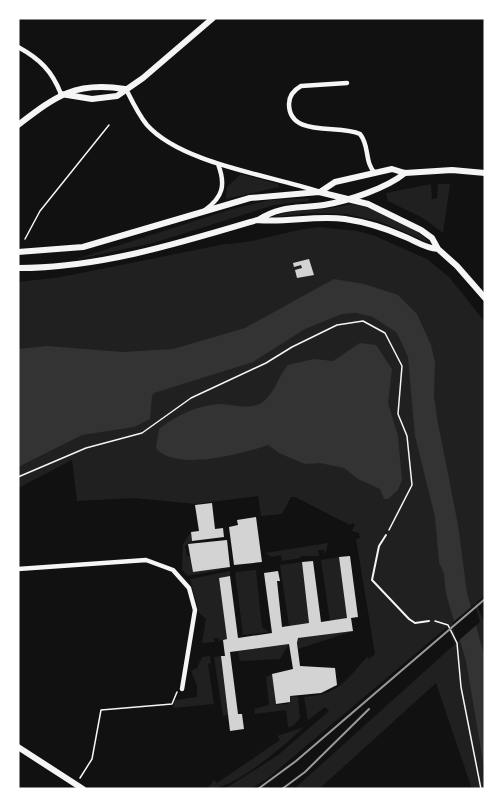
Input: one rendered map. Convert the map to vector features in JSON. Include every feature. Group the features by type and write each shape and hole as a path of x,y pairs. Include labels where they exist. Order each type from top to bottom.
{"main road":[{"path":"61,94 110,98 117,96 143,78 213,18"},
{"path":"18,125 61,94 77,88 125,89"},
{"path":"319,192 335,183 392,169 405,173 452,170 485,173"},
{"path":"257,220 274,210 324,205 352,198 395,181 405,173"},
{"path":"18,252 83,247 250,198 319,192 352,198 421,230 432,238 438,249 457,266 485,298"},
{"path":"18,268 50,268 95,261 257,220 345,219 378,226 426,248 438,249"},
{"path":"18,747 83,789"}],"street":[{"path":"18,47 45,65 54,77 61,94"},
{"path":"347,83 301,86 295,89 289,100 290,113 292,118 301,125 360,134 365,143 368,162 375,173"},
{"path":"125,89 152,130 170,142 218,164 319,192"},
{"path":"199,214 214,204 223,189 218,164"},
{"path":"18,569 146,560 173,570 189,588 195,610 182,689"}],"lane":[{"path":"386,536 379,546 372,580 409,619 415,623 429,621"}],"path":[{"path":"25,239 40,211 109,125"},
{"path":"18,477 86,448 142,433 191,398 266,363 292,347 337,325 363,321 385,333 402,366 398,414 407,436 412,485 386,536"},
{"path":"429,621 448,625 457,643 461,687 482,789"},
{"path":"76,784 92,759 101,710 172,704 174,694 182,689"}],"shaded area":[{"path":"241,174 278,184 279,187 226,199 227,187"},
{"path":"431,184 432,199 437,198 438,184 450,184 443,233 423,218 388,201 386,193"},
{"path":"309,198 309,201 274,205 153,243 73,260 232,209 270,200"},
{"path":"349,204 370,208 392,217 414,229 430,243 379,221 346,214 309,213 274,217 288,212"},
{"path":"320,227 357,231 375,236 427,259 449,277 485,322 485,595 476,603 483,619 485,618 485,789 472,789 436,683 319,789 294,789 455,644 447,627 267,779 250,789 225,789 278,755 329,711 325,707 308,720 304,697 334,690 367,657 369,659 375,654 356,539 360,538 359,533 352,531 355,524 350,525 295,497 291,497 282,514 261,516 258,496 195,504 134,498 77,501 72,460 18,488 18,282 61,277"},
{"path":"334,279 364,284 398,295 417,314 431,345 435,362 434,396 437,418 458,525 467,593 485,658 485,773 466,661 446,594 444,574 439,562 435,517 415,436 408,357 397,333 373,317 356,313 342,314 305,329 253,362 154,393 150,419 134,427 82,435 18,467 18,349 47,346 123,352 173,349 245,328"},
{"path":"360,343 376,345 392,369 388,403 398,436 402,480 398,490 388,499 384,499 380,489 358,479 344,468 320,463 305,464 279,453 268,445 242,453 193,460 165,455 156,448 159,429 180,415 211,405 249,407 260,404 272,393 288,365 314,359 333,361"},
{"path":"191,532 192,541 185,546 187,556 191,555 193,571 230,568 188,576 182,570 183,544"},
{"path":"328,543 325,555 324,550 318,550 319,556 300,556 300,558 282,561 281,555 272,557 265,553"},
{"path":"339,557 347,618 330,621 321,560"},
{"path":"302,562 309,623 289,626 280,565"},
{"path":"256,570 262,627 269,632 243,635 235,572"},
{"path":"230,571 230,576 219,578 227,639 218,641 219,638 213,638 215,642 202,643 206,619 199,613 190,579"},
{"path":"353,631 298,649 298,638"},
{"path":"289,644 280,659 240,661 238,651"},
{"path":"210,656 211,663 208,664 214,704 173,708 175,700 197,697 197,685 191,671 197,668 202,657"},
{"path":"221,656 228,715 223,716 214,657"},
{"path":"272,674 276,705 288,704 290,696 298,697 300,718 293,726 288,727 286,710 255,714 254,709 269,705 266,677"},
{"path":"304,727 272,755 245,774 231,782 207,789 214,780 217,783 280,740 277,736"}],"pier":[{"path":"475,604 480,622 457,642 452,623"}],"building":[{"path":"309,259 314,275 297,278 295,270 302,268 301,265 294,267 293,263"},
{"path":"212,503 215,529 223,528 224,537 192,541 191,532 199,531 195,505"},
{"path":"256,517 262,562 234,565 229,527 238,525 237,520"},
{"path":"227,540 230,567 193,572 188,544"},
{"path":"350,556 358,617 351,618 353,631 298,638 297,643 300,666 335,668 337,685 321,693 290,696 290,702 276,704 272,674 293,669 289,644 230,652 238,714 242,714 244,729 230,731 221,656 225,656 223,640 227,639 219,578 230,576 238,638 272,633 264,573 278,571 282,627 309,623 302,562 313,561 321,622 347,618 339,557"}],"railway":[{"path":"258,789 296,761 485,599"},
{"path":"282,789 305,772 369,709"}]}
